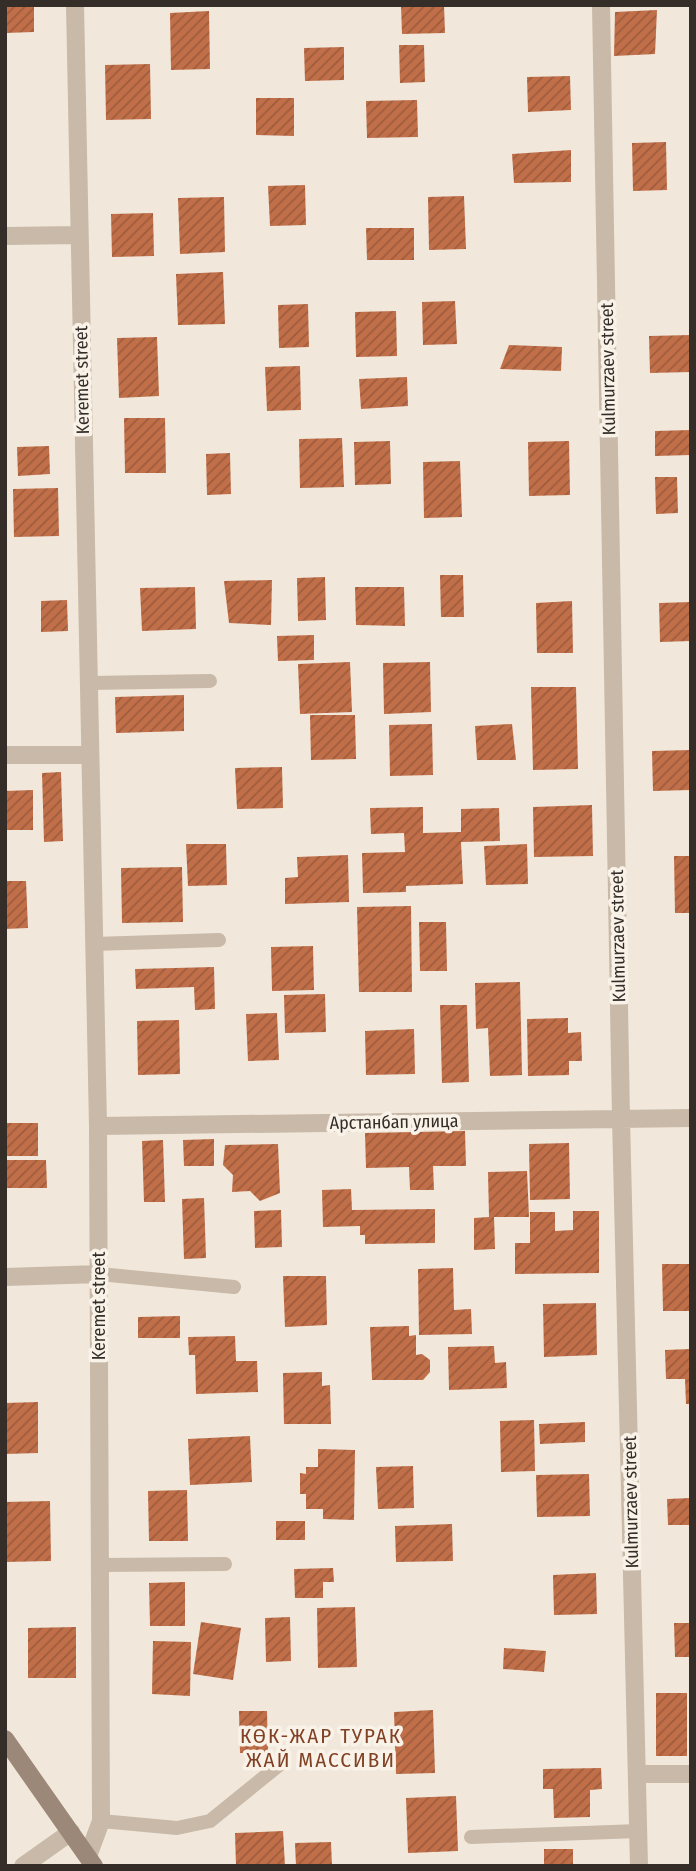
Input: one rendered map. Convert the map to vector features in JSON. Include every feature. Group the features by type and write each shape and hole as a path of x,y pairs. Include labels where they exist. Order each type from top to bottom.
{"street":[{"name":"Keremet street","path":"75,5 99,1275 102,1821 91,1861"},
{"name":"Kulmurzaev street","path":"601,5 621,1118 639,1866"},
{"path":"5,236 79,235"},
{"path":"5,755 90,755"},
{"name":"Арстанбап улица","path":"97,1126 691,1118"},
{"path":"5,1277 99,1275"},
{"path":"7,1745 91,1861"},
{"path":"638,1774 691,1773"},
{"path":"23,1866 71,1832"}],"lane":[{"path":"89,683 210,681"},
{"path":"94,944 219,940"},
{"path":"99,1275 234,1287"},
{"path":"100,1565 225,1564"},
{"path":"102,1821 177,1828 210,1821 284,1761"},
{"path":"471,1837 639,1831"}],"building":[{"path":"5,5 34,5 34,32 5,33"},
{"path":"401,5 444,5 445,33 402,34"},
{"path":"657,10 655,54 614,56 615,12"},
{"path":"209,11 210,69 171,70 170,13"},
{"path":"399,45 424,45 425,82 400,83"},
{"path":"344,47 344,80 305,81 304,48"},
{"path":"150,64 151,119 106,120 105,65"},
{"path":"570,76 571,110 528,112 527,77"},
{"path":"256,98 294,98 294,136 256,135"},
{"path":"417,100 418,137 367,138 366,101"},
{"path":"666,142 667,190 633,191 632,143"},
{"path":"571,150 571,182 514,183 512,154"},
{"path":"305,185 306,225 270,226 268,186"},
{"path":"464,196 466,249 429,250 428,197"},
{"path":"224,197 225,252 180,254 178,198"},
{"path":"153,213 154,256 112,257 111,214"},
{"path":"366,228 414,228 414,260 367,260"},
{"path":"223,272 225,324 178,325 176,274"},
{"path":"455,301 457,344 423,345 422,302"},
{"path":"308,304 309,347 279,348 278,305"},
{"path":"396,311 397,356 356,357 355,312"},
{"path":"691,335 691,372 650,373 649,336"},
{"path":"157,337 159,396 119,398 117,338"},
{"path":"509,345 562,347 561,371 500,369"},
{"path":"300,366 301,410 267,411 265,367"},
{"path":"407,377 408,406 361,409 359,379"},
{"path":"124,418 165,418 166,473 125,473"},
{"path":"691,430 691,455 655,456 655,431"},
{"path":"342,438 344,487 300,488 299,439"},
{"path":"390,441 391,484 355,485 354,442"},
{"path":"569,441 570,495 529,496 528,442"},
{"path":"49,446 50,474 18,476 17,447"},
{"path":"230,453 231,494 207,495 206,454"},
{"path":"460,461 462,517 424,518 423,462"},
{"path":"655,477 677,477 678,513 656,514"},
{"path":"58,488 59,536 14,537 13,489"},
{"path":"440,575 463,575 464,617 441,617"},
{"path":"325,577 326,620 298,621 297,578"},
{"path":"272,580 271,625 229,623 224,581"},
{"path":"195,587 196,629 142,631 140,588"},
{"path":"355,587 404,587 405,626 356,625"},
{"path":"67,600 68,631 41,632 41,601"},
{"path":"572,601 573,653 537,653 536,603"},
{"path":"691,602 691,641 660,642 659,603"},
{"path":"314,635 314,660 278,661 277,636"},
{"path":"350,662 352,712 300,714 298,664"},
{"path":"430,662 431,712 384,714 383,663"},
{"path":"531,687 576,687 578,769 533,770"},
{"path":"184,695 184,731 116,733 115,697"},
{"path":"310,715 355,715 356,759 311,760"},
{"path":"432,724 433,775 390,776 389,725"},
{"path":"512,724 516,760 477,760 475,726"},
{"path":"691,750 691,790 653,791 652,751"},
{"path":"282,767 283,808 237,809 235,768"},
{"path":"61,772 63,841 44,842 42,773"},
{"path":"33,790 33,830 5,830 5,791"},
{"path":"592,805 593,856 534,857 533,807"},
{"path":"423,807 423,833 461,832 461,809 499,808 500,841 461,842 463,884 406,886 406,892 363,893 362,853 405,852 404,833 371,834 370,808"},
{"path":"186,844 226,844 227,885 188,886"},
{"path":"527,844 528,884 486,885 484,846"},
{"path":"348,855 349,902 285,904 285,878 298,877 297,857"},
{"path":"674,856 691,856 691,913 675,913"},
{"path":"182,867 183,922 122,923 121,868"},
{"path":"5,881 26,881 28,928 5,929"},
{"path":"411,906 412,992 359,992 357,907"},
{"path":"419,922 446,922 447,971 420,971"},
{"path":"313,946 314,990 272,991 271,947"},
{"path":"214,967 215,1009 195,1010 194,987 136,989 135,969"},
{"path":"520,982 522,1075 490,1076 488,1028 476,1029 475,983"},
{"path":"325,994 326,1032 285,1033 284,995"},
{"path":"440,1005 467,1005 469,1082 442,1083"},
{"path":"277,1013 279,1060 248,1061 246,1014"},
{"path":"568,1018 568,1033 581,1032 582,1061 569,1061 569,1075 528,1076 527,1019"},
{"path":"179,1020 180,1074 138,1075 137,1021"},
{"path":"414,1029 415,1074 366,1075 365,1031"},
{"path":"5,1123 38,1123 38,1156 5,1156"},
{"path":"465,1131 466,1166 433,1166 434,1190 410,1190 409,1167 366,1168 365,1133"},
{"path":"214,1139 214,1166 184,1166 183,1140"},
{"path":"163,1140 165,1202 144,1202 142,1141"},
{"path":"569,1143 570,1199 530,1200 529,1144"},
{"path":"278,1144 280,1193 260,1201 250,1191 232,1192 233,1175 223,1165 225,1145"},
{"path":"5,1160 46,1160 47,1188 5,1188"},
{"path":"527,1171 529,1217 494,1217 495,1249 474,1250 474,1218 489,1217 488,1172"},
{"path":"351,1189 352,1210 435,1209 435,1243 365,1244 365,1235 360,1235 360,1226 323,1227 322,1190"},
{"path":"204,1198 206,1258 184,1259 182,1199"},
{"path":"281,1210 282,1247 255,1248 254,1211"},
{"path":"573,1211 599,1211 599,1273 515,1274 515,1243 530,1243 530,1212 555,1212 555,1231 573,1230"},
{"path":"662,1264 691,1264 691,1311 663,1311"},
{"path":"453,1268 454,1310 471,1309 472,1334 419,1335 418,1269"},
{"path":"283,1276 326,1276 327,1325 285,1327"},
{"path":"596,1303 597,1355 544,1357 543,1304"},
{"path":"180,1316 180,1338 138,1338 138,1317"},
{"path":"409,1326 409,1336 416,1335 416,1355 422,1354 430,1360 430,1372 423,1380 372,1380 370,1327"},
{"path":"235,1336 236,1361 257,1361 258,1392 196,1394 195,1355 189,1355 188,1337"},
{"path":"494,1346 495,1363 506,1362 507,1388 449,1390 448,1347"},
{"path":"691,1349 691,1404 686,1404 685,1379 666,1379 665,1350"},
{"path":"322,1372 322,1386 330,1385 331,1424 284,1424 283,1373"},
{"path":"38,1402 38,1453 5,1454 5,1403"},
{"path":"534,1420 535,1471 501,1472 500,1421"},
{"path":"585,1422 585,1442 540,1444 539,1424"},
{"path":"250,1436 252,1482 190,1485 188,1439"},
{"path":"318,1449 355,1450 354,1520 323,1519 323,1509 306,1509 306,1494 300,1494 300,1473 306,1474 306,1467 318,1467"},
{"path":"413,1466 414,1508 378,1509 376,1467"},
{"path":"589,1474 590,1516 537,1517 536,1475"},
{"path":"187,1490 188,1541 149,1541 148,1491"},
{"path":"691,1498 691,1525 668,1525 667,1499"},
{"path":"50,1501 51,1561 5,1562 5,1502"},
{"path":"276,1521 305,1521 305,1540 276,1540"},
{"path":"452,1524 453,1561 396,1562 395,1526"},
{"path":"333,1568 334,1582 323,1582 323,1598 295,1598 294,1569"},
{"path":"596,1573 597,1614 554,1615 553,1575"},
{"path":"185,1582 185,1626 150,1626 149,1583"},
{"path":"355,1607 357,1667 318,1668 317,1608"},
{"path":"290,1617 291,1661 266,1662 265,1618"},
{"path":"201,1622 241,1628 233,1680 193,1674"},
{"path":"674,1623 691,1623 691,1657 675,1657"},
{"path":"76,1627 76,1678 28,1678 28,1628"},
{"path":"153,1641 191,1642 190,1696 152,1694"},
{"path":"504,1648 546,1651 544,1672 503,1669"},
{"path":"656,1693 687,1693 687,1756 656,1756"},
{"path":"433,1710 435,1773 396,1774 394,1712"},
{"path":"239,1711 267,1711 268,1753 240,1753"},
{"path":"601,1768 602,1789 590,1790 590,1817 554,1818 553,1789 543,1789 543,1769"},
{"path":"456,1796 458,1851 408,1853 406,1798"},
{"path":"283,1831 285,1866 236,1866 235,1833"},
{"path":"331,1842 332,1866 296,1866 295,1843"},
{"path":"544,1849 573,1849 573,1864 544,1864"}],"district":[{"name":"КӨК-ЖАР ТУРАК ЖАЙ МАССИВИ","path":"321,1748"}]}
